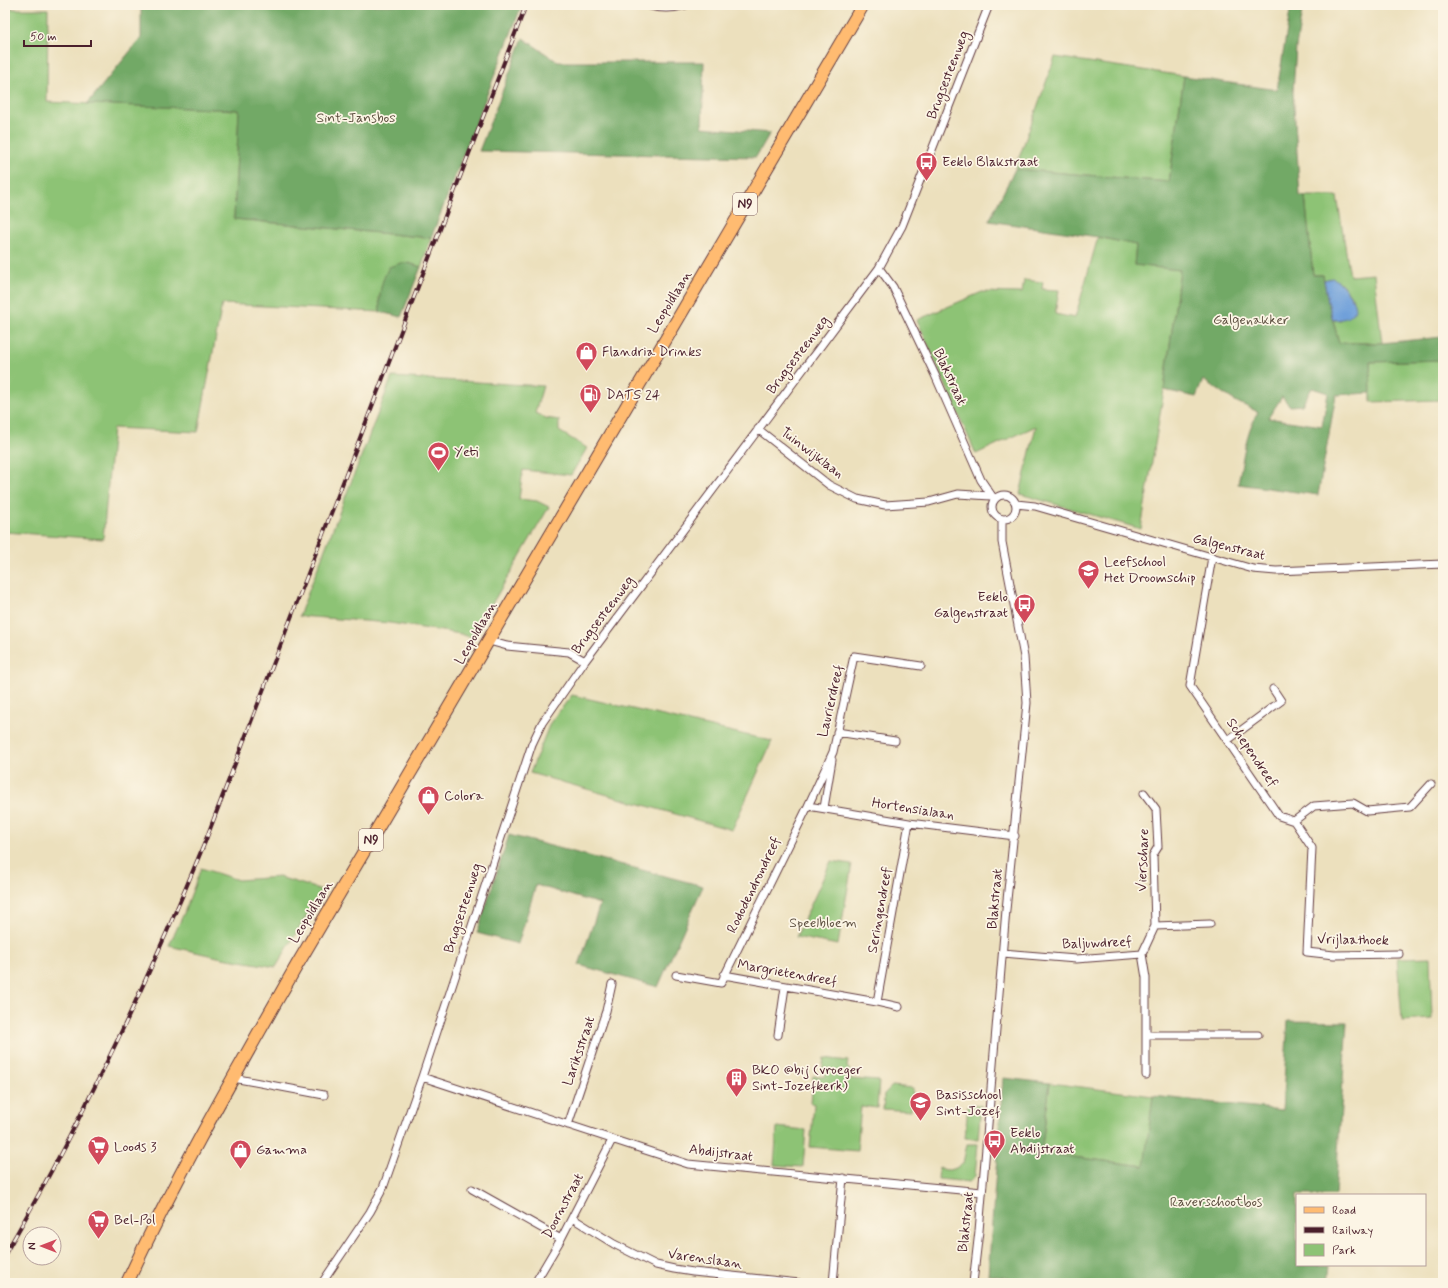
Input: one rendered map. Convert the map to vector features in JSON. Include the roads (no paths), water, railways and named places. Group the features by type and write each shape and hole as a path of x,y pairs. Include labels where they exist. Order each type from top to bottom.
{"main road":[{"name":"Leopoldlaan","path":"127,1283 153,1226 233,1078 298,965 863,5"}],"street":[{"path":"646,5 657,8 670,8 686,5"},
{"name":"Brugsesteenweg","path":"322,1283 370,1212 383,1188 422,1077 532,744 542,722 585,661 879,268 894,243 905,219 989,5"},
{"name":"Blakstraat","path":"879,268 893,287 935,375 975,468 981,480 993,497"},
{"name":"Tuinwijklaan","path":"758,429 829,484 857,499 885,505 929,502 958,494 993,497"},
{"path":"1007,494 1014,499 1016,504 1015,512 1011,516 1002,519 994,515 992,512 991,506 993,497 1007,494"},
{"name":"Galgenstraat","path":"1016,504 1035,506 1253,569 1276,571 1443,564"},
{"name":"Blakstraat","path":"973,1283 1006,910 1015,836 1027,703 1024,658 1002,542 1002,519"},
{"name":"Schependreef","path":"1212,557 1190,686 1279,816 1294,821"},
{"path":"489,640 507,646 568,652 585,661"},
{"name":"Laurierdreef","path":"824,808 833,752 854,656 921,666"},
{"path":"1228,740 1281,701 1273,690"},
{"path":"837,732 894,741"},
{"name":"Laurierdreef","path":"808,806 833,752"},
{"path":"1294,821 1314,806 1353,803 1367,811 1410,807 1431,784"},
{"name":"Vierschare","path":"1142,954 1155,926 1153,856 1158,847 1156,809 1144,793"},
{"name":"Hortensialaan","path":"808,806 909,823 1015,836"},
{"name":"Rododendrondreef","path":"724,975 808,806"},
{"name":"Vrijlaathoek","path":"1294,821 1312,848 1307,952 1334,955 1399,954"},
{"name":"Seringendreef","path":"877,1002 909,823"},
{"path":"1155,926 1210,924"},
{"name":"Baljuwdreef","path":"1003,953 1076,958 1142,954 1146,978 1146,1075"},
{"name":"Margrietendreef","path":"676,975 721,983 724,975 899,1007"},
{"name":"Lariksstraat","path":"568,1125 606,1011 612,984"},
{"path":"778,1034 785,986"},
{"path":"1146,1035 1258,1035"},
{"name":"Abdijstraat","path":"422,1077 688,1164 982,1192"},
{"path":"233,1078 324,1095"},
{"name":"Doornstraat","path":"535,1283 561,1240 612,1140"},
{"path":"833,1283 844,1178"},
{"path":"472,1189 561,1240"},
{"name":"Varenslaan","path":"572,1218 614,1244 656,1265 693,1272 799,1283"}],"water":[{"path":"1332,278 1337,280 1342,285 1354,303 1354,312 1347,318 1333,320 1324,280"}],"railway":[{"path":"5,1254 61,1154 87,1103 137,1000 183,895 205,842 526,5"}],"place":[{"name":"Eeklo Blakstraat","path":"927,182"},
{"name":"Flandria Drinks","path":"586,372"},
{"name":"DATS 24","path":"590,414"},
{"name":"Yeti","path":"439,472"},
{"name":"Leefschool Het Droomschip","path":"1089,590"},
{"name":"Eeklo Galgenstraat","path":"1024,624"},
{"name":"Colora","path":"428,816"},
{"name":"BKO @bij (vroeger Sint-Jozefkerk)","path":"736,1098"},
{"name":"Basisschool Sint-Jozef","path":"920,1122"},
{"name":"Eeklo Abdijstraat","path":"994,1160"},
{"name":"Loods 3","path":"98,1166"},
{"name":"Gamma","path":"241,1170"},
{"name":"Bel-Pol","path":"98,1240"}],"park label":[{"name":"Sint-Jansbos","path":"356,118"},
{"name":"Galgenakker","path":"1251,320"},
{"name":"Speelbloem","path":"823,923"},
{"name":"Raverschootbos","path":"1216,1202"}]}
